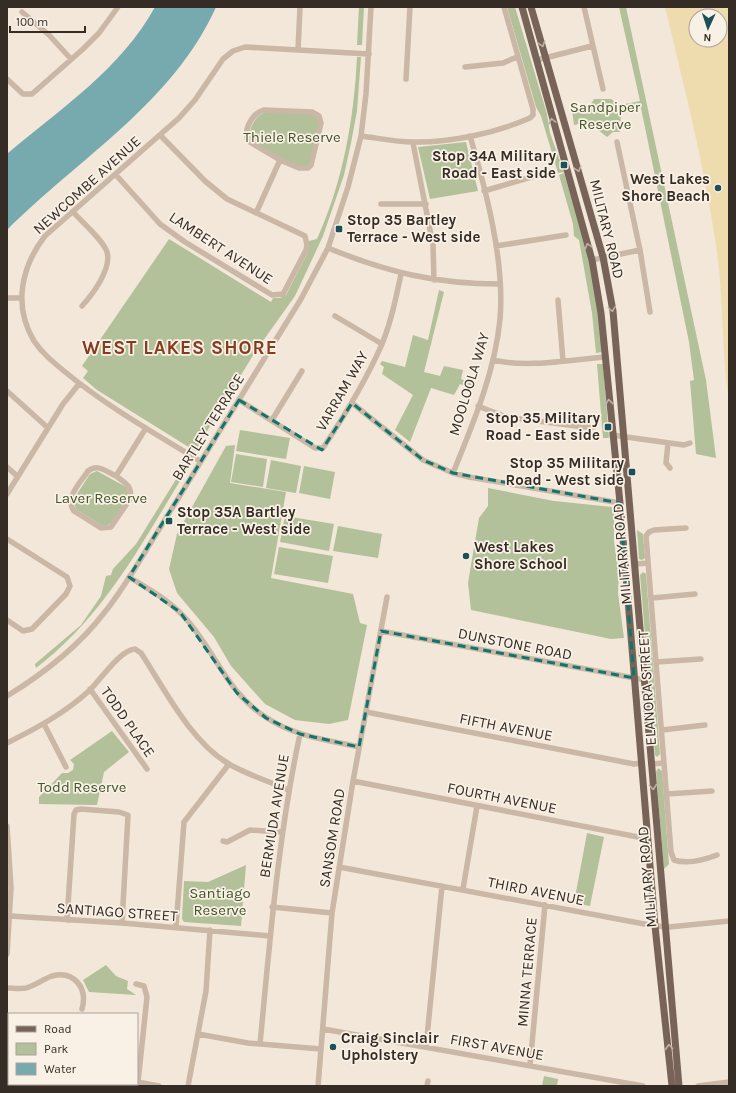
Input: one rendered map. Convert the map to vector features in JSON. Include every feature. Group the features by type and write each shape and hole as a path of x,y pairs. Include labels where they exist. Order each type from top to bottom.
{"main road":[{"name":"MILITARY ROAD","path":"522,7 553,124 592,260 601,313 604,357 620,503 655,926 672,1086"},
{"name":"MILITARY ROAD","path":"531,7 604,257 613,311 636,564 664,927 679,1086"}],"street":[{"path":"298,50 300,7"},
{"name":"BARTLEY TERRACE","path":"7,696 47,670 77,643 104,614 129,577 301,299 328,248 348,187 361,136 371,7"},
{"path":"406,79 410,7"},
{"path":"361,136 413,142 470,136 521,122 533,115 533,109 517,58 504,7"},
{"path":"584,7 603,89"},
{"path":"7,79 23,94 32,94 99,33 116,8"},
{"path":"22,12 49,35 71,59"},
{"path":"537,60 592,46"},
{"name":"NEWCOMBE AVENUE","path":"200,461 79,384 50,359 34,341 24,316 21,298 23,280 33,252 45,236 161,136 179,118 195,100 223,59 233,51 245,47 368,54"},
{"path":"465,67 502,63 517,58"},
{"path":"264,110 316,114 322,123 311,165 308,168 299,168 280,160 248,141 246,136 247,127 257,113 264,110"},
{"name":"LAMBERT AVENUE","path":"116,175 160,224 185,242 272,295 283,294 306,250 305,236 227,199 205,181 161,136"},
{"name":"MOOLOOLA WAY","path":"453,473 478,406 492,360 500,318 500,284 496,246 470,136"},
{"path":"413,142 433,245 434,280"},
{"path":"617,142 640,250 650,312"},
{"path":"256,213 280,160"},
{"path":"484,191 549,172"},
{"path":"381,204 426,204"},
{"path":"73,212 107,252 105,269 92,295 82,306"},
{"path":"496,246 566,235"},
{"path":"328,248 367,264 401,274 467,284 500,284"},
{"path":"592,260 640,250"},
{"name":"VARRAM WAY","path":"239,400 315,448 323,448 365,381 382,344 392,314 401,274"},
{"path":"7,298 21,298"},
{"path":"558,300 563,361"},
{"path":"335,316 382,344"},
{"path":"492,360 501,362 536,363 604,357"},
{"path":"272,420 302,371"},
{"path":"7,494 48,428 79,384"},
{"path":"7,391 48,428"},
{"path":"352,403 423,460 453,473 620,503"},
{"path":"478,406 506,417 593,427"},
{"path":"116,476 146,428"},
{"path":"612,435 684,446 690,443"},
{"path":"668,443 666,463 670,468"},
{"path":"7,467 17,476"},
{"path":"92,468 100,468 116,476 129,486 131,495 130,499 111,528 101,528 71,508 70,499 88,471 92,468"},
{"name":"ELANORA STREET","path":"686,528 654,530 649,532 646,536 671,852 674,860 680,862 700,860 716,855"},
{"path":"7,539 67,577 70,586 66,594 32,629 23,631 7,620"},
{"path":"636,564 648,563"},
{"path":"129,577 168,601 180,612 198,636 226,679 248,705 266,718 300,734 359,747"},
{"path":"652,598 695,594"},
{"name":"SANSOM ROAD","path":"318,1086 332,913 353,781 387,597"},
{"name":"DUNSTONE ROAD","path":"381,631 644,680"},
{"path":"7,743 44,724 69,707 90,690 125,652 129,649 138,650 197,737 229,764 288,790"},
{"path":"656,662 700,659"},
{"name":"TODD PLACE","path":"90,690 147,769"},
{"name":"FIFTH AVENUE","path":"366,712 634,764 642,763"},
{"path":"44,724 66,766"},
{"path":"662,730 705,725"},
{"name":"BERMUDA AVENUE","path":"260,1044 272,907 281,832 300,734"},
{"name":"ELANORA STREET","path":"651,764 664,763"},
{"path":"176,927 184,822 229,764"},
{"name":"FOURTH AVENUE","path":"353,781 638,837 647,836"},
{"path":"667,794 712,791"},
{"path":"463,889 477,806"},
{"path":"67,920 74,814 76,810 82,809 119,812 128,815 122,923"},
{"path":"7,826 10,916 7,954"},
{"path":"223,841 227,842 250,830 281,832"},
{"name":"THIRD AVENUE","path":"339,867 655,926 664,927 729,921"},
{"path":"426,1047 442,886"},
{"name":"MINNA TERRACE","path":"530,1065 545,905"},
{"path":"272,907 332,913"},
{"name":"SANTIAGO STREET","path":"10,916 176,927 270,936"},
{"path":"188,1086 206,991 210,930"},
{"path":"7,988 24,989 32,987 51,977 72,978 77,980 83,992 82,1009"},
{"path":"136,984 144,986 147,997 138,1082 159,1086"},
{"name":"FIRST AVENUE","path":"323,1029 643,1086"},
{"path":"198,1034 260,1044 321,1050"},
{"path":"698,1086 729,1082"}],"highlighted area":[{"path":"239,400 322,450 352,403 423,460 453,473 620,503 634,678 381,631 359,747 300,734 266,718 237,693 180,612 129,577"}],"green space":[{"path":"359,7 364,7 362,45 357,45"},
{"path":"507,7 515,7 547,114 550,133 564,172 558,173 541,116 536,107"},
{"name":"Sandpiper Reserve","path":"619,7 626,7 706,380 716,458 696,454 690,381 694,380 689,342 641,108 621,112 620,132 613,132 607,137 588,122 574,125 572,110 589,107 594,99 611,99 620,105 640,101"},
{"path":"357,57 361,57 357,111 351,143 344,175 323,236 295,296 255,352 195,451 97,390 83,378 88,371 82,366 169,239 271,302 273,298 280,298 286,295 308,252 309,241 317,239 334,195 346,150 350,127"},
{"name":"Thiele Reserve","path":"265,112 311,114 316,116 319,123 310,164 302,168 266,151 249,138 253,123 261,114"},
{"path":"466,142 478,191 430,199 418,147"},
{"path":"564,173 592,267 602,352 596,353 592,313 579,240 574,236 573,224 559,175"},
{"path":"439,290 444,292 424,372 440,376 444,366 463,370 461,379 476,385 474,389 460,384 454,395 431,388 410,442 395,430 413,395 382,374 384,367 380,364 382,361 405,367 413,335 428,340"},
{"path":"597,364 603,364 609,438 603,438"},
{"path":"240,430 290,438 286,459 236,451"},
{"path":"235,445 230,483 286,492 271,578 353,594 360,623 367,625 348,720 329,724 295,720 265,704 231,666 214,637 177,593 169,569 177,534 226,446"},
{"path":"236,454 267,459 263,487 231,482"},
{"path":"188,460 191,463 123,573 104,599 84,624 61,647 36,668 35,664 81,625 101,596 106,576 111,575 113,569 136,544"},
{"path":"271,460 301,466 296,493 266,488"},
{"path":"304,466 335,472 330,499 299,493"},
{"name":"Laver Reserve","path":"97,471 126,487 128,492 128,497 111,523 106,526 101,525 76,509 73,500 90,474"},
{"path":"488,488 554,501 612,507 614,510 614,542 619,574 618,593 624,638 611,639 471,610 468,583 479,518 488,506"},
{"path":"285,516 334,524 329,551 280,542"},
{"path":"338,526 382,534 378,558 333,551"},
{"path":"637,530 643,534 645,558 642,560 639,559"},
{"path":"279,547 333,556 328,583 274,574"},
{"path":"643,572 646,574 660,754 657,757 655,755 640,575"},
{"name":"Todd Reserve","path":"112,731 129,752 104,772 97,805 39,804 39,797 62,773 68,773 73,770 74,764 70,760"},
{"path":"658,768 662,771 669,864 664,869 656,772"},
{"path":"587,833 604,837 590,906 574,903"},
{"name":"Santiago Reserve","path":"246,865 241,926 184,922 182,919 184,881 208,882"},
{"path":"106,965 116,976 128,981 127,989 136,995 89,992 83,980"},
{"path":"544,1076 558,1079 557,1086 542,1086"}],"sand":[{"name":"West Lakes Shore Beach","path":"665,7 729,7 729,402 726,382 719,265 700,155"}],"water":[{"path":"155,7 216,7 198,41 175,72 150,101 122,128 7,230 7,154 88,87 107,69 125,50"}],"place":[{"name":"Stop 34A Military Road - East side","path":"564,165"},
{"name":"West Lakes Shore Beach","path":"718,188"},
{"name":"Stop 35 Bartley Terrace - West side","path":"339,229"},
{"name":"Stop 35 Military Road - East side","path":"608,427"},
{"name":"Stop 35 Military Road - West side","path":"632,472"},
{"name":"Stop 35A Bartley Terrace - West side","path":"169,521"},
{"name":"West Lakes Shore School","path":"466,556"},
{"name":"Craig Sinclair Upholstery","path":"333,1047"}],"district":[{"name":"WEST LAKES SHORE","path":"180,347"}]}
